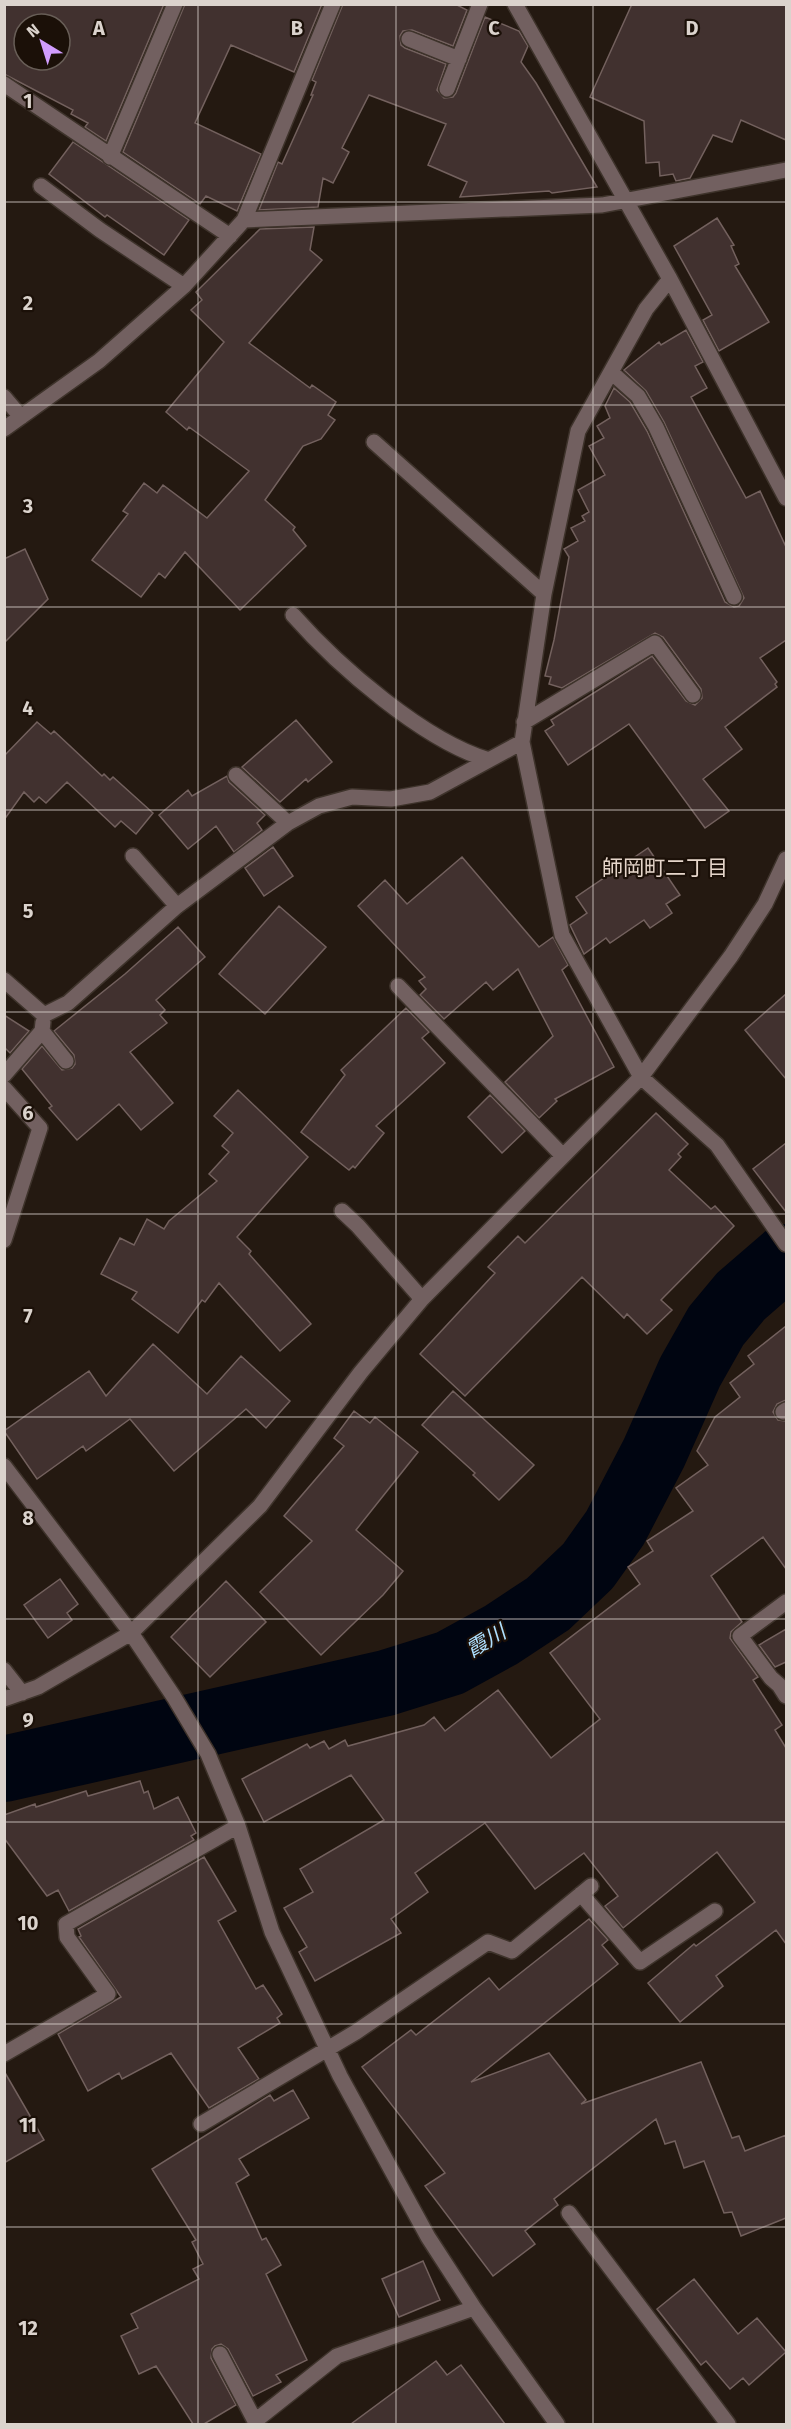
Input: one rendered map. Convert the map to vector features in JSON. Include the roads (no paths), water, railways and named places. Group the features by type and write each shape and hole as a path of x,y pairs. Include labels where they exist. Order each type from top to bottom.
{"street":[{"path":"110,157 175,4"},
{"path":"4,429 99,361 184,286 244,220 333,4"},
{"path":"447,89 480,4"},
{"path":"515,4 670,279 786,498"},
{"path":"409,39 459,59"},
{"path":"4,84 230,236"},
{"path":"244,220 590,206 786,170"},
{"path":"41,186 100,230 184,286"},
{"path":"670,279 646,309 578,431 544,594 522,742 562,935 642,1077 717,1146 783,1238"},
{"path":"611,372 638,396 656,427 734,597"},
{"path":"4,397 21,417"},
{"path":"374,442 544,594"},
{"path":"293,615 313,638 377,694 440,739 471,755 489,760"},
{"path":"524,722 655,643 693,695"},
{"path":"44,1015 68,1003 177,906 288,823 319,806 352,797 391,799 430,792 522,742"},
{"path":"236,775 288,823"},
{"path":"133,856 177,906"},
{"path":"4,1699 38,1687 131,1633 260,1506 361,1372 422,1299 642,1077 731,956 765,904 786,859"},
{"path":"4,980 44,1015"},
{"path":"398,986 563,1156"},
{"path":"4,1075 42,1031 44,1015"},
{"path":"42,1031 66,1061"},
{"path":"4,1088 40,1128 4,1240"},
{"path":"342,1211 422,1299"},
{"path":"4,1466 131,1633 208,1754 238,1826 272,1932 327,2049 422,2228 474,2308 557,2424"},
{"path":"786,1602 740,1636 786,1696"},
{"path":"4,1670 22,1693"},
{"path":"4,2054 108,1994 67,1937 66,1924 238,1826"},
{"path":"201,2124 356,2032 488,1942 512,1951 586,1890 640,1962 715,1911"},
{"path":"569,2213 728,2424"},
{"path":"220,2354 255,2421 338,2356 474,2308"}],"waterway":[{"name":"霞川","path":"4,1769 386,1683 450,1663 501,1635 548,1604 588,1566 615,1528 654,1453 690,1372 716,1326 741,1296 786,1257"}],"district":[{"name":"師岡町二丁目","path":"665,868"}]}
